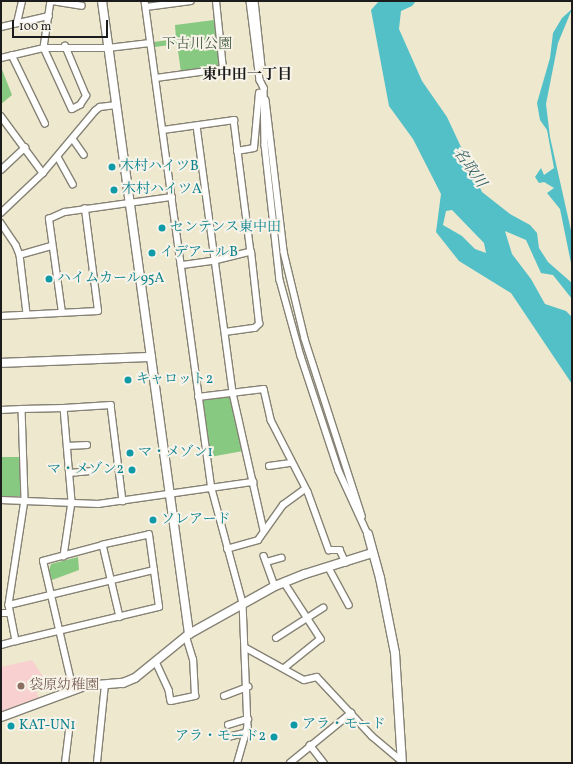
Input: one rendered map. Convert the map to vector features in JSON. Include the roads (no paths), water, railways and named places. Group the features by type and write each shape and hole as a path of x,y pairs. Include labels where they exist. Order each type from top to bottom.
{"street":[{"path":"17,23 22,1"},
{"path":"65,46 86,96 80,105 72,109 44,48 52,1 82,6"},
{"path":"102,1 151,357 187,636 193,660 195,696 171,701 169,690 156,662"},
{"path":"145,1 198,396 212,489 227,549 244,603 248,687 248,732 238,763"},
{"path":"146,8 191,1"},
{"path":"156,78 222,69 216,1"},
{"path":"250,1 260,80 264,88 265,145 280,280 301,356 339,471 368,534"},
{"path":"255,1 284,252 301,324 368,534 380,578 395,653 402,762"},
{"path":"1,27 49,16"},
{"path":"1,58 44,48 65,46 108,48 150,43"},
{"path":"12,55 46,123"},
{"path":"237,151 254,148 260,91 264,88"},
{"path":"1,213 58,156 100,107 116,105"},
{"path":"1,116 43,172"},
{"path":"163,130 234,120 259,324 255,328 225,332"},
{"path":"1,127 6,123"},
{"path":"197,126 233,393 264,531"},
{"path":"73,139 84,156"},
{"path":"1,170 25,148"},
{"path":"58,156 73,184"},
{"path":"62,313 49,219 65,212 172,197"},
{"path":"1,316 98,312 85,209"},
{"path":"1,223 16,245 20,255 27,314"},
{"path":"20,255 52,246"},
{"path":"181,266 215,262 251,252"},
{"path":"1,363 151,357"},
{"path":"198,396 233,393 264,388 270,420 305,489 329,550 340,550 346,563"},
{"path":"1,410 111,406 123,501"},
{"path":"64,408 72,502 64,556"},
{"path":"16,641 9,605 25,500 22,409"},
{"path":"67,446 88,445"},
{"path":"269,466 291,463"},
{"path":"70,472 90,471"},
{"path":"1,500 98,504 253,482"},
{"path":"227,549 258,540 283,505 305,489"},
{"path":"1,645 60,632 159,607 149,535 103,545 43,561 60,632 73,690"},
{"path":"103,545 120,617"},
{"path":"1,717 73,690 135,678 187,636 275,586 372,553"},
{"path":"275,586 266,559 281,558"},
{"path":"329,568 349,605"},
{"path":"9,605 154,570"},
{"path":"284,582 321,639 285,668"},
{"path":"276,638 308,619 323,608"},
{"path":"1,613 10,613"},
{"path":"246,648 285,668 304,680 317,677 389,752 402,762"},
{"path":"97,763 105,684"},
{"path":"224,696 248,687"},
{"path":"290,763 310,745 351,713"},
{"path":"228,725 248,719"},
{"path":"65,763 70,724"},
{"path":"228,737 248,732"},
{"path":"310,745 324,763"}],"water":[{"name":"名取川","path":"379,1 416,1 412,6 401,11 399,29 422,81 447,117 482,192 510,214 530,225 537,233 539,248 548,262 572,283 572,299 553,275 541,273 526,240 505,231 512,254 531,279 545,304 566,311 572,317 572,384 511,293 459,261 436,232 441,194 413,139 389,106 371,10","holes":["452,210 484,243 486,253 475,249 462,236 443,225 446,211"]},
{"path":"572,9 558,43 546,104 550,137 572,235 572,268 560,209 547,193 554,188 544,182 539,183 535,177 541,168 544,175 554,168 547,130 540,120 537,103 550,58 553,33 562,18"}],"place":[{"name":"木村ハイツB","path":"112,167"},
{"name":"木村ハイツA","path":"114,190"},
{"name":"センテンス東中田","path":"162,228"},
{"name":"イデアールB","path":"152,253"},
{"name":"ハイムカール95A","path":"49,279"},
{"name":"キャロット2","path":"128,380"},
{"name":"マ・メゾン1","path":"130,453"},
{"name":"マ・メゾン2","path":"132,470"},
{"name":"ソレアード","path":"153,520"},
{"name":"袋原幼稚園","path":"21,686"},
{"name":"アラ・モード","path":"294,725"},
{"name":"KAT-UN1","path":"11,726"},
{"name":"アラ・モード2","path":"274,737"}],"district":[{"name":"東中田一丁目","path":"247,76"}],"park label":[{"name":"下古川公園","path":"197,45"}]}
